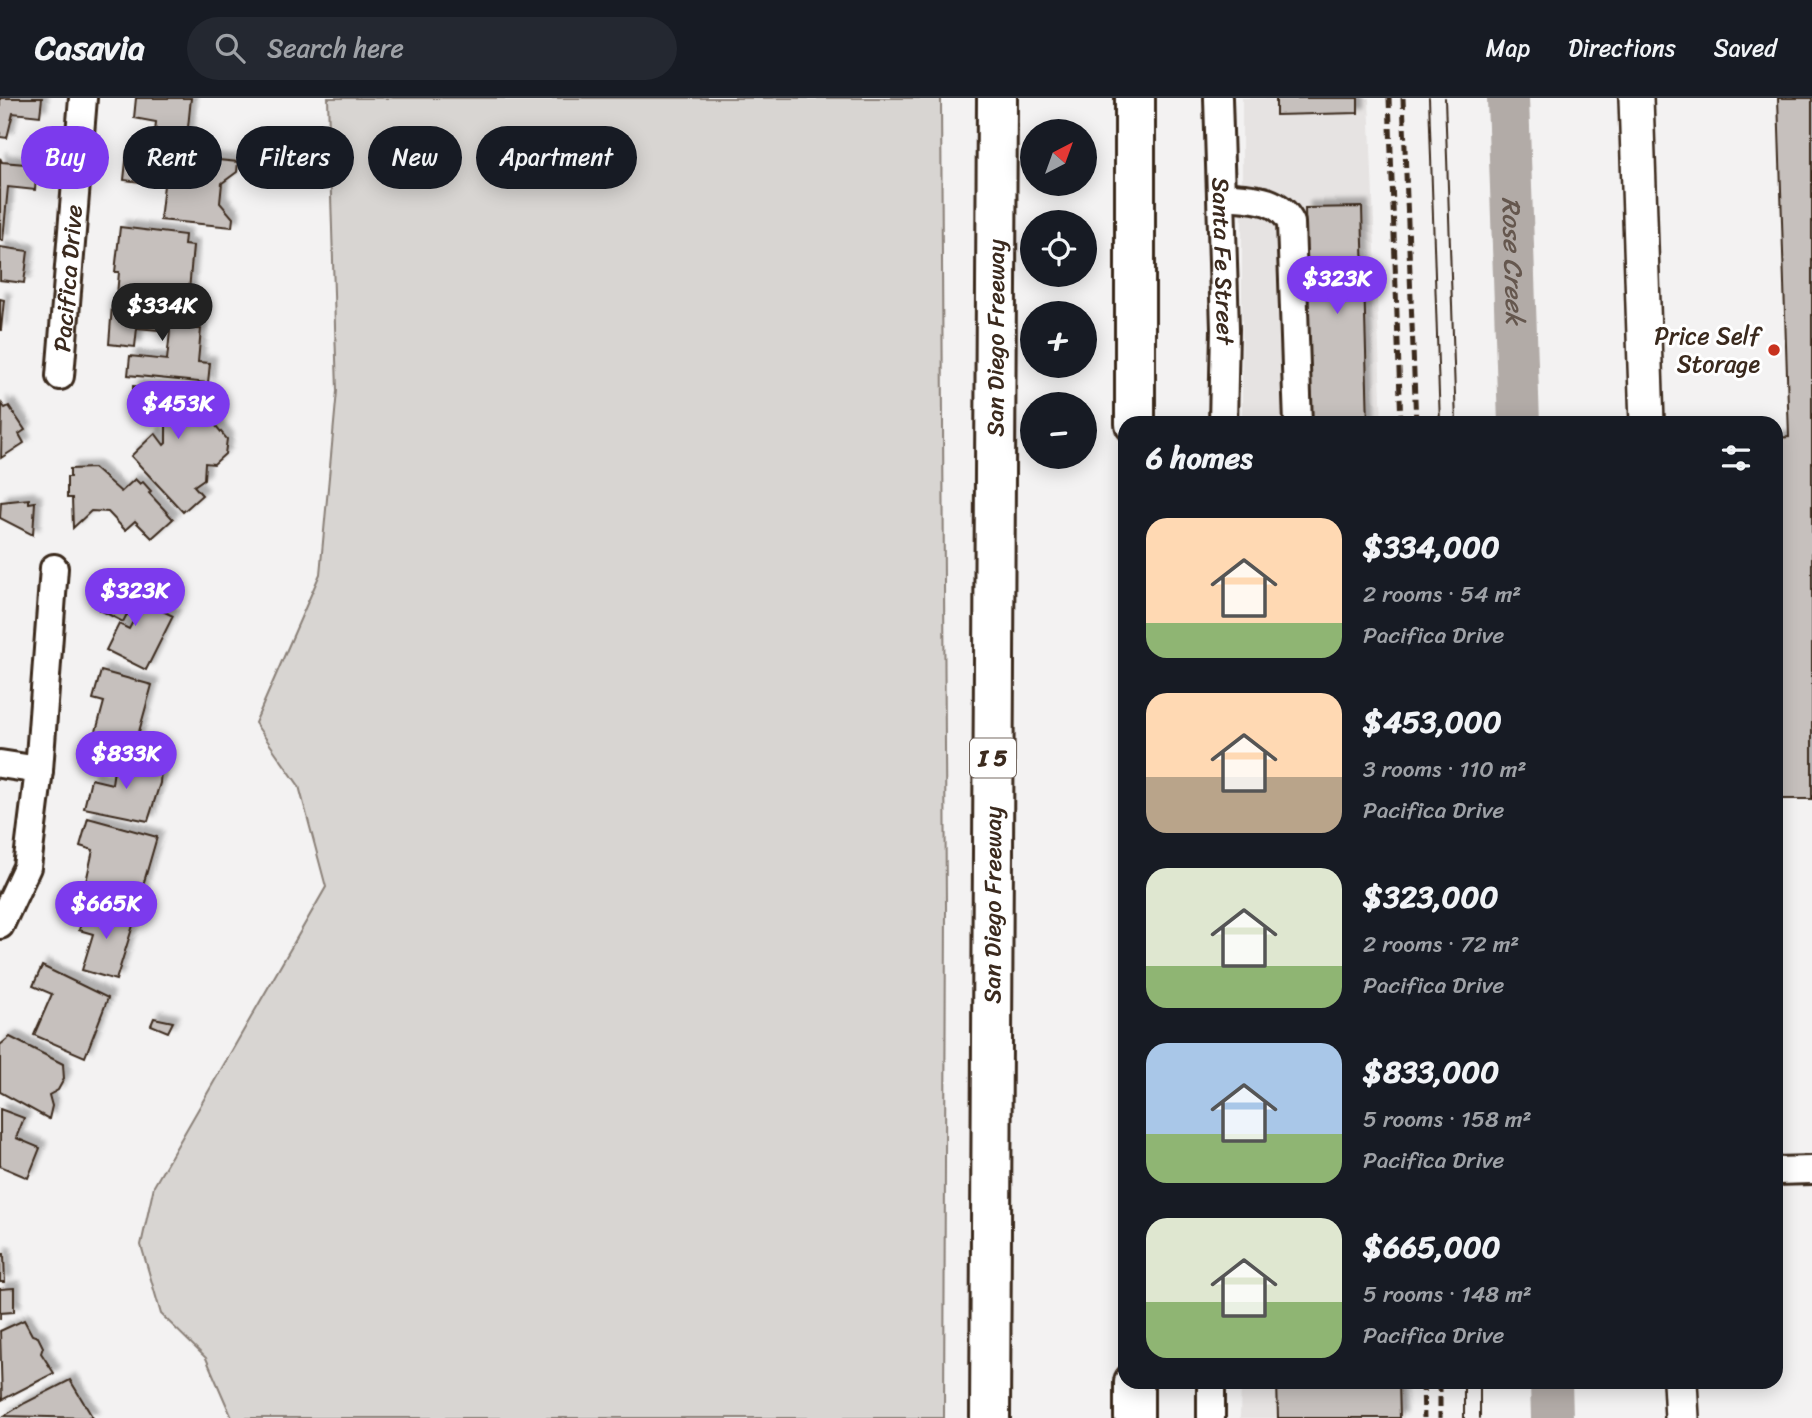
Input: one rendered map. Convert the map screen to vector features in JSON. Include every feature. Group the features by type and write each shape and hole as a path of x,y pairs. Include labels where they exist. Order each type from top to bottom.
{"highway":[{"name":"San Diego Freeway","path":"989,1418 997,98"},
{"path":"1135,98 1135,416"},
{"path":"1134,1389 1134,1418"}],"main road":[{"path":"1636,98 1647,416"},
{"path":"1680,1389 1682,1418"}],"street":[{"name":"Pacifica Drive","path":"60,376 83,98"},
{"name":"Santa Fe Street","path":"1218,98 1222,196 1223,416"},
{"path":"1222,196 1271,202 1285,210 1291,223 1298,416"},
{"path":"0,925 27,866 39,770 54,568"},
{"path":"0,764 39,770"},
{"path":"1783,1171 1812,1170"},
{"path":"1211,1389 1211,1418"}],"shaded area":[{"path":"328,98 941,98 946,906 944,1418 232,1418 206,1358 161,1314 141,1245 154,1186 326,887 299,786 255,723 320,574 337,391 331,189 354,189 354,126 329,126"},
{"path":"1242,98 1369,98 1382,416 1242,416"},
{"path":"1241,1389 1403,1389 1404,1418 1240,1418"}],"building":[{"path":"0,98 42,98 40,116 13,113 7,138 0,137"},
{"path":"136,98 191,98 188,126 156,126 156,122 134,118"},
{"path":"1276,98 1358,98 1358,113 1276,115"},
{"path":"1778,98 1812,98 1812,799 1783,799 1783,437 1789,437"},
{"path":"0,158 2,162 21,164 21,188 8,187 3,240 0,240"},
{"path":"222,160 236,162 236,173 222,183"},
{"path":"164,189 221,189 220,203 233,218 232,227 160,220"},
{"path":"1362,207 1368,416 1311,416 1305,208"},
{"path":"120,227 185,235 184,245 193,246 188,302 117,295 119,272 115,272"},
{"path":"0,247 28,251 24,283 0,280"},
{"path":"0,299 4,300 1,330 0,330"},
{"path":"112,306 197,314 196,329 201,329 198,362 210,363 208,383 128,375 130,356 167,360 170,331 137,328 135,347 109,344"},
{"path":"133,386 207,392 205,413 227,439 225,454 214,464 205,463 204,479 194,486 202,495 183,512 131,456 155,433 164,445 166,443 166,423 133,417"},
{"path":"2,404 5,408 9,406 25,430 19,434 24,443 1,458"},
{"path":"94,468 121,492 135,479 140,484 143,482 151,491 149,493 173,519 152,538 135,521 125,530 108,512 91,511 73,528 72,498 67,498 67,477 70,477 70,469"},
{"path":"29,499 29,503 35,502 33,535 0,518 1,502"},
{"path":"111,586 173,616 146,670 106,650 119,624 129,629 135,618 127,614 123,622 100,610"},
{"path":"101,671 152,685 135,746 95,735 104,702 93,699"},
{"path":"125,757 161,769 160,783 148,821 84,808 91,779 112,784 115,762"},
{"path":"88,818 157,837 137,906 84,891 93,850 80,846"},
{"path":"87,904 135,919 116,980 82,970 93,934 79,930"},
{"path":"42,966 108,998 85,1057 34,1035 52,994 33,986"},
{"path":"154,1018 173,1022 168,1032 151,1025"},
{"path":"10,1037 63,1064 64,1079 58,1090 49,1095 52,1106 49,1119 0,1092 0,1045"},
{"path":"0,1109 24,1118 16,1138 40,1148 28,1178 0,1166"},
{"path":"0,1254 4,1254 5,1282 0,1282"},
{"path":"14,1288 14,1312 0,1313 0,1289"},
{"path":"24,1320 32,1335 38,1337 43,1347 41,1353 54,1373 2,1400 0,1331"},
{"path":"70,1380 93,1418 4,1416 25,1403"},
{"path":"1277,1389 1399,1389 1400,1418 1278,1418"}],"waterway":[{"name":"Rose Creek","path":"1508,98 1519,416"},
{"name":"Rose Creek","path":"1551,1389 1552,1418"}],"tram line":[{"path":"1429,98 1440,416"},
{"path":"1445,98 1456,416"},
{"path":"1464,1389 1464,1418"},
{"path":"1480,1389 1480,1418"}],"railway":[{"path":"1389,98 1401,416"},
{"path":"1403,98 1416,416"},
{"path":"1423,1389 1424,1418"},
{"path":"1440,1389 1440,1418"}],"place":[{"name":"Price Self Storage","path":"1774,350"}]}
